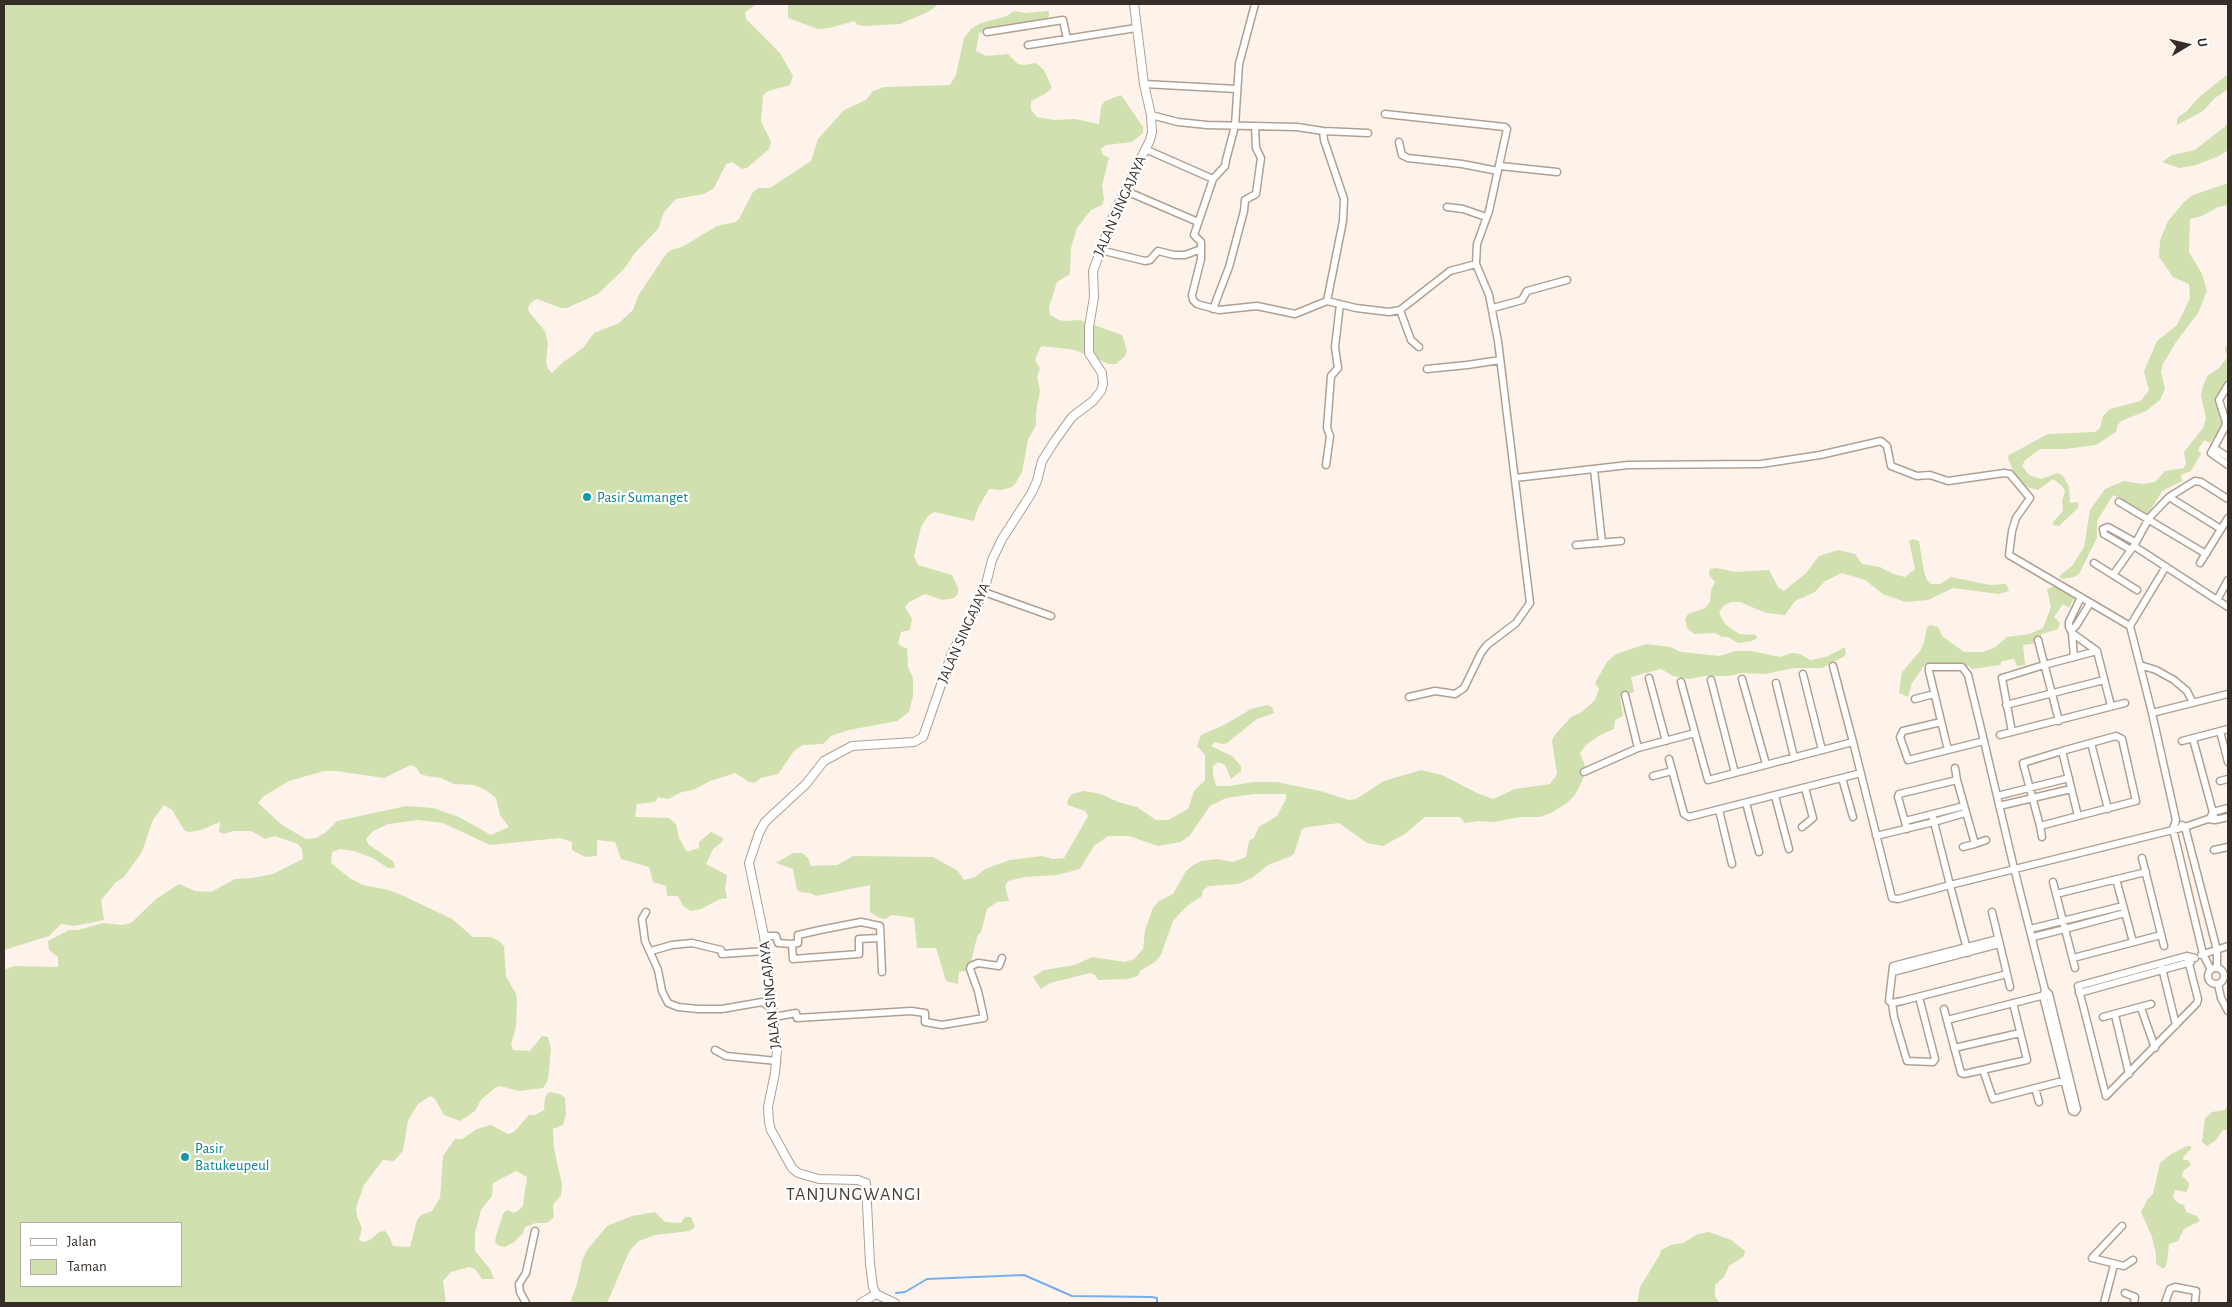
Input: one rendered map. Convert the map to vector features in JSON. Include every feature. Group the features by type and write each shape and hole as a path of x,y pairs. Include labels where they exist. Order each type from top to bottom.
{"street":[{"name":"JALAN SINGAJAYA","path":"876,1294 870,1270 866,1183 858,1180 819,1179 798,1173 792,1168 769,1122 770,1098 777,1062 764,936 750,872 750,863 759,833 765,822 806,784 824,761 852,746 914,742 923,736 952,653 984,592 992,560 1002,538 1037,481 1042,461 1072,416 1093,401 1104,384 1102,374 1089,353 1094,297 1093,271 1100,250 1151,135 1151,115 1144,84 1134,4"},
{"path":"1255,4 1238,64 1235,126 1225,166 1213,179 1194,235 1202,242 1201,259 1192,295 1197,304 1213,309 1257,306 1296,314 1327,301 1381,312 1400,310 1450,271 1476,264"},
{"path":"987,32 1063,20 1067,39"},
{"path":"1028,45 1136,28"},
{"path":"1144,84 1237,89"},
{"path":"1385,114 1507,127 1499,168 1477,244 1476,264 1493,308 1515,478 1518,520 1527,570 1530,603 1516,624 1487,645 1480,653 1467,684 1461,690 1453,694 1430,691 1409,697"},
{"path":"1151,115 1178,122 1235,126 1297,127 1323,131 1368,133"},
{"path":"1213,309 1230,267 1244,212 1245,200 1255,195 1256,191 1261,158 1256,148 1254,126"},
{"path":"1323,131 1324,140 1344,199 1343,221 1327,301"},
{"path":"1399,142 1402,155 1408,158 1557,172"},
{"path":"1145,149 1213,179"},
{"path":"1126,191 1198,222"},
{"path":"1447,207 1464,209 1486,217"},
{"path":"1100,250 1145,261 1150,260 1158,251 1185,255 1201,249"},
{"path":"1493,308 1522,300 1527,291 1567,280"},
{"path":"1326,465 1330,436 1328,428 1331,376 1338,368 1335,347 1340,304"},
{"path":"1400,310 1411,340 1419,347"},
{"path":"1427,369 1500,360"},
{"path":"2227,389 2219,402 2227,423 2211,454 2228,465"},
{"path":"1515,478 1636,464 1761,464 1820,455 1883,441 1891,466 1914,475 1930,475 1948,481 2004,473 2010,474 2030,498 2016,518 2008,553 2130,626 2176,820 2173,830 2204,954 2214,969 2223,972 2224,975 2218,984 2221,998 2228,1011"},
{"path":"2214,448 2228,457"},
{"path":"1594,469 1602,543"},
{"path":"2114,575 2149,518 2169,497 2198,481 2228,499"},
{"path":"2169,497 2221,529"},
{"path":"2119,502 2149,518 2206,554"},
{"path":"2200,563 2228,518"},
{"path":"1576,545 1622,540"},
{"path":"2133,546 2228,607"},
{"path":"2094,563 2137,590"},
{"path":"2130,626 2166,568"},
{"path":"2217,600 2228,580"},
{"path":"984,592 1051,616"},
{"path":"2074,657 2069,622 2081,597"},
{"path":"2071,631 2090,603"},
{"path":"2071,631 2097,651 2111,706"},
{"path":"2038,640 2059,721"},
{"path":"2012,732 2002,677 2097,651"},
{"path":"2140,665 2156,670 2174,680 2187,691 2192,703"},
{"path":"1833,666 1892,898 1898,899 2014,868 2212,819 2228,817"},
{"path":"1948,750 1934,694 1930,667 1964,668 1984,741 2066,1080 1992,1099 1983,1070"},
{"path":"1803,674 1822,750"},
{"path":"1649,678 1666,741"},
{"path":"1742,679 1766,764"},
{"path":"1711,680 1735,773"},
{"path":"2006,705 2104,680"},
{"path":"1681,682 1708,780 1853,742"},
{"path":"1776,683 1794,757"},
{"path":"1915,699 1934,694"},
{"path":"2152,713 2228,694"},
{"path":"1625,695 1638,748"},
{"path":"2000,735 2125,703"},
{"path":"1941,722 1903,731 1900,737 1908,760 1984,741"},
{"path":"2182,741 2228,730"},
{"path":"2220,731 2228,762"},
{"path":"1584,772 1638,748 1695,733"},
{"path":"2040,826 2136,801 2122,739 2116,736 2023,763 2042,837"},
{"path":"2193,739 2213,812 2212,819"},
{"path":"2092,743 2108,809"},
{"path":"2062,751 2078,816"},
{"path":"1669,759 1686,816 1775,796 1861,773"},
{"path":"1955,768 1964,809 1975,844"},
{"path":"1653,776 1672,771"},
{"path":"1842,778 1853,817"},
{"path":"1997,796 2069,778"},
{"path":"2220,781 2228,779"},
{"path":"1906,825 1898,797 1899,794 1957,780"},
{"path":"1802,827 1812,818 1805,788"},
{"path":"1999,806 2071,789"},
{"path":"1775,796 1789,849"},
{"path":"1746,803 1759,852"},
{"path":"2213,812 2228,808"},
{"path":"1876,836 1932,814 1964,809"},
{"path":"1906,825 1934,822 1964,809"},
{"path":"1718,810 1732,864"},
{"path":"1932,814 1967,950"},
{"path":"2176,820 2185,827 2217,950 2214,969 2208,978 2214,984 2218,984"},
{"path":"1963,847 1986,840"},
{"path":"2214,850 2228,847"},
{"path":"2142,858 2164,946"},
{"path":"2056,894 2146,872"},
{"path":"2116,879 2133,942"},
{"path":"2053,882 2075,968"},
{"path":"2030,929 2123,906"},
{"path":"646,912 642,920 645,941 658,970 662,991 668,1003 678,1007 722,1009 762,1002 773,1013 796,1014 797,1018 911,1011 926,1013 925,1022 942,1025 984,1018 978,991 970,969 971,966 978,963 999,966 1002,958"},
{"path":"1992,912 2010,987"},
{"path":"2032,937 2125,914"},
{"path":"764,936 776,936 778,943 792,944 798,943 798,935 861,922 880,926 882,972"},
{"path":"2073,958 2161,936"},
{"path":"792,944 793,959 859,954 859,939 880,938"},
{"path":"1919,997 1935,1059 1933,1062 1907,1061 1894,1018 1892,1003 1889,1000 1893,966 1999,942"},
{"path":"651,951 672,945 692,944 721,950 722,954 765,951"},
{"path":"2187,956 2189,964 2198,1001 2155,1048 2106,1096 2078,986 2162,967 2189,964 2195,958 2228,946"},
{"path":"2162,967 2187,956 2195,958"},
{"path":"2162,967 2176,1025"},
{"path":"1892,1003 2007,974"},
{"path":"1947,1020 2046,993"},
{"path":"1944,1009 1962,1074 2026,1061 2027,1056 2013,1003"},
{"path":"2103,1017 2151,1004"},
{"path":"2141,1008 2155,1048"},
{"path":"2114,1015 2129,1074"},
{"path":"1954,1048 2020,1033"},
{"path":"715,1050 726,1056 777,1062"},
{"path":"2035,1088 2038,1102"},
{"path":"2122,1226 2092,1256 2094,1259 2114,1265 2126,1266 2133,1260"},
{"path":"526,1303 520,1292 519,1284 526,1273 535,1231"},
{"path":"2104,1303 2114,1265"},
{"path":"2165,1303 2170,1289 2175,1287 2196,1291 2195,1303"},
{"path":"2126,1293 2135,1298 2134,1303"},
{"path":"861,1303 876,1294 895,1303"}],"green space":[{"path":"4,4 757,4 745,12 746,19 780,53 793,76 790,85 768,91 763,95 761,121 771,142 769,149 747,168 742,169 732,162 726,164 714,188 704,194 676,199 664,212 658,229 635,253 624,269 598,294 567,308 561,308 537,299 532,302 528,307 529,312 545,331 548,344 546,363 552,373 562,363 583,348 594,333 619,323 633,310 638,296 666,254 671,250 682,247 717,226 735,222 739,219 753,192 758,188 770,188 811,161 818,139 844,110 866,100 873,91 884,87 950,85 956,75 964,38 971,29 981,23 1007,16 1014,11 1025,13 1048,11 1049,16 1045,20 979,33 976,51 986,56 1008,54 1018,64 1036,63 1044,70 1052,88 1031,101 1031,110 1037,117 1054,120 1075,119 1099,124 1101,106 1105,101 1121,95 1143,127 1143,133 1132,142 1106,145 1101,149 1103,155 1109,158 1102,186 1104,199 1102,205 1091,210 1077,228 1071,248 1070,274 1057,282 1049,307 1050,315 1059,320 1080,320 1122,335 1127,350 1125,356 1116,364 1109,364 1075,350 1042,346 1035,360 1040,368 1037,377 1040,391 1036,412 1036,425 1028,440 1022,472 1015,484 1012,487 1001,490 989,489 978,508 974,521 934,512 928,516 921,527 914,556 918,565 952,575 958,588 958,594 954,598 943,600 925,594 909,602 905,607 912,619 910,630 901,632 898,643 902,647 907,648 908,667 913,678 913,696 909,712 897,721 849,730 831,736 823,744 803,745 794,751 778,774 761,778 754,783 735,773 710,781 693,790 682,792 668,799 658,797 655,802 637,804 635,817 669,818 676,824 679,838 687,852 699,848 699,842 711,832 723,838 722,842 713,849 706,864 727,875 725,888 727,898 720,899 701,909 691,911 683,906 678,896 667,896 666,886 653,882 649,867 621,859 615,842 597,840 597,856 585,857 572,850 572,842 560,838 490,845 443,823 418,820 388,824 373,831 366,839 369,845 393,861 395,868 388,868 373,858 354,851 340,849 332,852 331,863 351,879 363,885 389,890 406,897 452,919 473,937 491,937 499,941 504,946 506,976 516,994 517,1000 516,1027 511,1044 513,1050 530,1051 542,1036 548,1037 551,1049 548,1080 543,1088 519,1091 500,1086 481,1100 475,1111 460,1121 444,1115 435,1099 430,1096 418,1104 408,1120 403,1151 394,1161 383,1160 364,1185 356,1208 357,1217 362,1228 359,1240 364,1242 370,1240 379,1232 385,1231 393,1246 410,1247 417,1220 421,1215 432,1211 440,1198 443,1156 455,1139 462,1139 477,1129 491,1125 508,1134 514,1132 529,1115 535,1115 544,1110 545,1097 549,1092 560,1094 565,1098 566,1115 563,1125 553,1129 554,1149 562,1184 561,1195 553,1205 554,1217 547,1223 536,1223 525,1227 523,1233 514,1242 505,1247 499,1246 495,1242 503,1214 507,1210 514,1213 523,1206 527,1177 516,1171 493,1183 492,1196 481,1210 475,1233 475,1251 490,1269 494,1279 482,1279 475,1269 469,1267 451,1272 443,1281 446,1303 4,1303 4,970 14,966 58,967 58,957 49,950 48,941 69,930 78,930 103,923 122,925 131,923 156,899 179,884 195,891 211,892 235,879 273,874 303,859 302,849 298,844 275,836 265,839 251,831 233,831 224,834 219,832 220,822 201,830 185,831 172,810 164,805 153,820 142,852 124,877 116,882 101,900 104,920 74,926 61,924 49,936 4,950","holes":["411,765 417,768 420,774 441,778 454,784 474,785 486,790 496,798 500,815 509,827 491,835 459,817 433,808 406,806 337,821 326,832 316,838 306,839 282,825 258,803 264,796 289,781 324,771 384,778"]},
{"path":"788,4 939,4 928,12 900,24 864,26 858,25 854,21 830,28 818,29 788,18"},
{"path":"2228,74 2228,89 2215,98 2203,111 2177,125 2177,118 2187,111 2199,97"},
{"path":"2228,124 2228,150 2219,156 2196,165 2179,168 2162,162 2172,155 2195,150"},
{"path":"2228,183 2228,205 2218,207 2202,216 2190,219 2189,252 2202,274 2207,291 2198,313 2176,342 2163,364 2161,371 2165,389 2160,400 2146,411 2121,421 2117,426 2116,432 2096,445 2065,449 2040,449 2025,460 2022,466 2029,475 2041,479 2058,473 2063,476 2069,487 2070,503 2078,502 2078,508 2059,526 2053,525 2053,522 2063,511 2062,501 2065,491 2062,486 2053,479 2038,490 2027,487 2014,473 2008,458 2009,455 2048,434 2095,432 2100,428 2103,416 2110,409 2141,401 2149,390 2144,371 2157,341 2177,325 2190,298 2189,284 2173,277 2159,257 2160,240 2168,221 2184,202 2193,195"},
{"path":"2228,342 2228,381 2217,400 2225,422 2210,443 2204,440 2198,450 2201,454 2191,471 2181,475 2182,481 2162,491 2148,514 2113,495 2097,521 2097,538 2079,574 2062,579 2059,576 2072,566 2084,547 2090,510 2105,489 2124,481 2142,484 2155,482 2165,471 2184,468 2186,464 2184,452 2203,428 2206,419 2201,395 2203,386 2208,375 2218,369 2227,358 2225,349"},
{"path":"1912,539 1919,541 1924,572 1931,584 1940,584 1951,577 1990,585 2005,584 2009,591 1999,594 1953,588 1928,600 1905,602 1883,594 1865,580 1842,573 1825,581 1815,592 1795,601 1785,615 1766,613 1740,602 1731,602 1723,606 1719,613 1725,624 1739,634 1756,635 1757,638 1752,641 1738,643 1728,637 1722,637 1715,633 1694,634 1687,628 1685,619 1688,614 1705,608 1710,602 1711,590 1715,582 1709,575 1710,569 1717,568 1735,572 1769,570 1778,587 1784,591 1806,573 1819,556 1838,550 1855,554 1862,564 1880,567 1893,574 1905,577 1915,569 1909,541"},
{"path":"2055,586 2072,593 2075,597 2069,608 2063,604 2054,617 2060,623 2058,629 2042,634 2038,643 2023,645 2025,665 2017,666 2014,659 2002,661 2000,665 1972,669 1969,666 1949,663 1926,663 1912,683 1908,697 1899,693 1902,672 1920,651 1927,627 1930,625 1938,627 1942,636 1964,652 1983,652 1994,648 2007,637 2030,634 2043,628 2051,607 2047,589"},
{"path":"1646,644 1670,647 1681,652 1719,656 1736,651 1752,651 1780,657 1792,653 1800,654 1810,660 1826,657 1845,647 1846,653 1845,656 1822,668 1794,668 1765,674 1741,673 1730,676 1704,676 1689,679 1673,676 1661,669 1631,677 1634,692 1620,696 1623,716 1615,720 1614,729 1600,735 1586,745 1580,753 1585,766 1583,779 1575,795 1567,803 1551,813 1540,817 1521,817 1493,822 1465,823 1460,817 1425,817 1405,834 1383,846 1367,843 1339,823 1302,829 1294,854 1291,856 1268,865 1252,878 1238,884 1209,886 1203,890 1202,896 1187,906 1173,921 1161,955 1155,962 1140,971 1138,976 1127,979 1098,980 1095,975 1090,973 1050,983 1041,989 1033,977 1044,970 1075,965 1092,957 1125,962 1134,959 1143,949 1145,930 1153,908 1159,901 1173,894 1186,871 1201,861 1217,859 1233,862 1246,857 1249,841 1254,838 1259,827 1277,816 1286,799 1286,794 1254,794 1226,798 1210,806 1190,835 1181,842 1158,846 1129,836 1108,836 1094,846 1080,869 1057,875 1025,877 1008,881 1005,886 1009,901 997,902 987,909 981,932 977,937 969,970 959,972 958,984 946,981 936,948 917,948 914,918 892,915 885,919 879,918 870,912 870,885 816,896 797,890 793,869 776,863 793,853 802,853 808,858 811,866 837,865 853,856 933,857 958,871 964,880 975,877 985,869 1010,860 1042,856 1053,859 1064,858 1088,816 1085,811 1068,805 1067,801 1072,794 1084,791 1101,794 1118,802 1137,807 1156,820 1168,820 1188,809 1194,791 1205,780 1205,755 1197,746 1201,735 1224,725 1251,709 1267,705 1272,707 1274,713 1257,719 1227,743 1215,742 1211,746 1232,756 1241,766 1241,771 1231,779 1225,765 1218,762 1213,766 1216,786 1253,782 1277,782 1320,791 1349,800 1356,799 1384,781 1421,770 1442,775 1493,799 1515,789 1550,784 1557,774 1552,741 1554,736 1571,717 1582,712 1595,700 1599,689 1595,683 1607,662 1616,654"},
{"path":"2228,1104 2228,1130 2223,1130 2216,1140 2207,1146 2202,1142 2205,1118 2212,1112 2225,1110"},
{"path":"2191,1146 2191,1149 2184,1156 2183,1160 2188,1160 2191,1165 2183,1171 2182,1176 2189,1183 2188,1189 2186,1192 2175,1190 2173,1197 2178,1203 2184,1205 2186,1212 2197,1216 2200,1221 2184,1229 2178,1241 2169,1244 2167,1263 2165,1268 2162,1268 2156,1264 2152,1237 2141,1212 2147,1200 2153,1194 2160,1163 2171,1154"},
{"path":"655,1212 665,1222 681,1223 685,1217 691,1217 695,1227 690,1231 655,1235 639,1241 630,1250 607,1303 570,1303 587,1250 607,1226 632,1216"},
{"path":"1709,1232 1731,1240 1745,1251 1744,1256 1729,1266 1724,1277 1715,1285 1715,1297 1720,1303 1637,1303 1640,1287 1661,1250 1671,1245 1683,1243 1698,1234"}],"waterway":[{"path":"896,1293 905,1292 927,1279 1024,1275 1072,1296 1152,1297 1157,1298 1157,1303"}],"place":[{"name":"Pasir Sumanget","path":"587,497"},
{"name":"Pasir Batukeupeul","path":"185,1157"}],"district":[{"name":"TANJUNGWANGI","path":"854,1195"}]}
